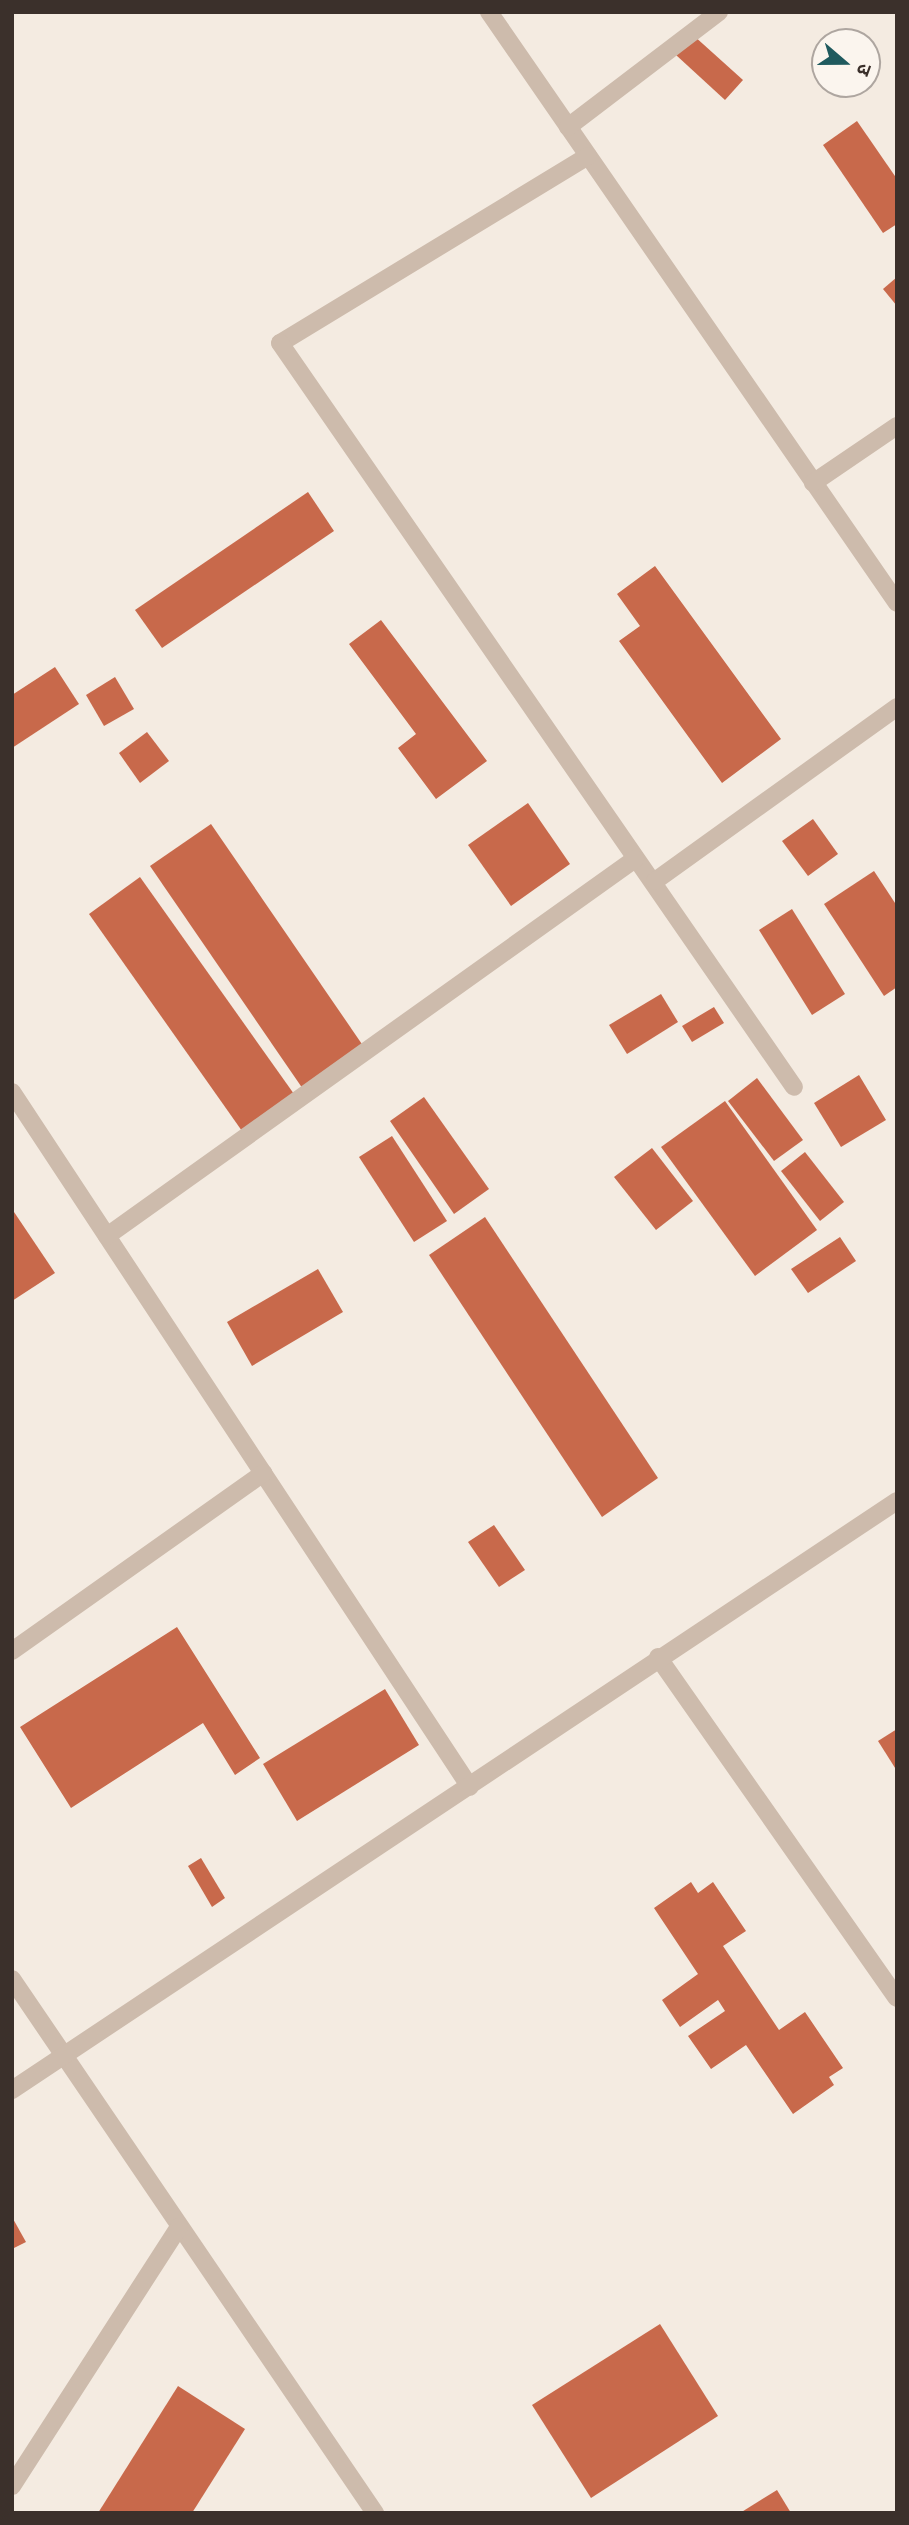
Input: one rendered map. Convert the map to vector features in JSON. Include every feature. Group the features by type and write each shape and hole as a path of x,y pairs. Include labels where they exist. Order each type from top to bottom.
{"street":[{"path":"489,12 897,603"},
{"path":"568,127 719,12"},
{"path":"588,156 280,344 635,859 655,881 794,1087"},
{"path":"813,482 897,426"},
{"path":"655,881 897,706"},
{"path":"107,1236 635,859"},
{"path":"12,1092 470,1787"},
{"path":"12,1651 263,1473"},
{"path":"12,2090 62,2054 470,1787 658,1657 897,1500"},
{"path":"658,1657 897,1998"},
{"path":"12,1979 375,2513"},
{"path":"12,2486 179,2227"}],"building":[{"path":"693,35 743,80 725,100 676,55"},
{"path":"857,121 897,179 897,224 883,233 823,145"},
{"path":"897,277 897,306 883,289"},
{"path":"308,492 334,531 162,648 135,610"},
{"path":"655,566 781,739 722,783 619,641 640,626 617,594"},
{"path":"381,620 487,761 436,799 398,748 416,734 349,644"},
{"path":"55,667 79,704 12,748 12,695"},
{"path":"115,677 134,709 104,726 86,695"},
{"path":"147,732 169,761 140,783 119,753"},
{"path":"528,803 570,864 511,906 468,845"},
{"path":"813,819 838,854 808,876 782,841"},
{"path":"211,824 366,1050 305,1092 150,866"},
{"path":"874,871 897,906 897,987 884,996 824,904"},
{"path":"140,877 294,1094 242,1131 89,914"},
{"path":"792,909 845,994 812,1015 759,930"},
{"path":"661,994 678,1022 627,1054 609,1025"},
{"path":"714,1007 724,1023 692,1042 682,1026"},
{"path":"859,1075 886,1120 841,1147 814,1103"},
{"path":"757,1078 803,1140 774,1161 728,1101"},
{"path":"424,1097 489,1189 454,1214 390,1121"},
{"path":"725,1101 817,1230 755,1276 661,1147"},
{"path":"392,1136 447,1221 414,1242 359,1157"},
{"path":"652,1148 693,1201 656,1230 614,1177"},
{"path":"805,1152 844,1202 820,1221 781,1171"},
{"path":"12,1209 55,1273 12,1301"},
{"path":"485,1217 658,1478 602,1517 429,1255"},
{"path":"840,1237 856,1261 808,1293 791,1269"},
{"path":"318,1269 343,1312 252,1366 227,1322"},
{"path":"494,1525 525,1570 499,1587 468,1542"},
{"path":"177,1627 260,1758 235,1775 203,1723 71,1808 20,1727"},
{"path":"385,1689 419,1745 297,1821 263,1764"},
{"path":"897,1729 897,1771 878,1741"},
{"path":"201,1858 225,1898 212,1907 188,1866"},
{"path":"691,1882 698,1893 713,1882 746,1931 723,1946 779,2030 805,2012 843,2068 829,2077 834,2085 793,2114 746,2045 711,2069 688,2036 725,2011 718,2000 680,2027 662,2000 698,1974 654,1908"},
{"path":"12,2217 26,2242 12,2249"},
{"path":"660,2324 718,2416 591,2498 532,2405"},
{"path":"178,2386 245,2429 192,2513 98,2513"},
{"path":"777,2490 791,2513 740,2513"}]}
